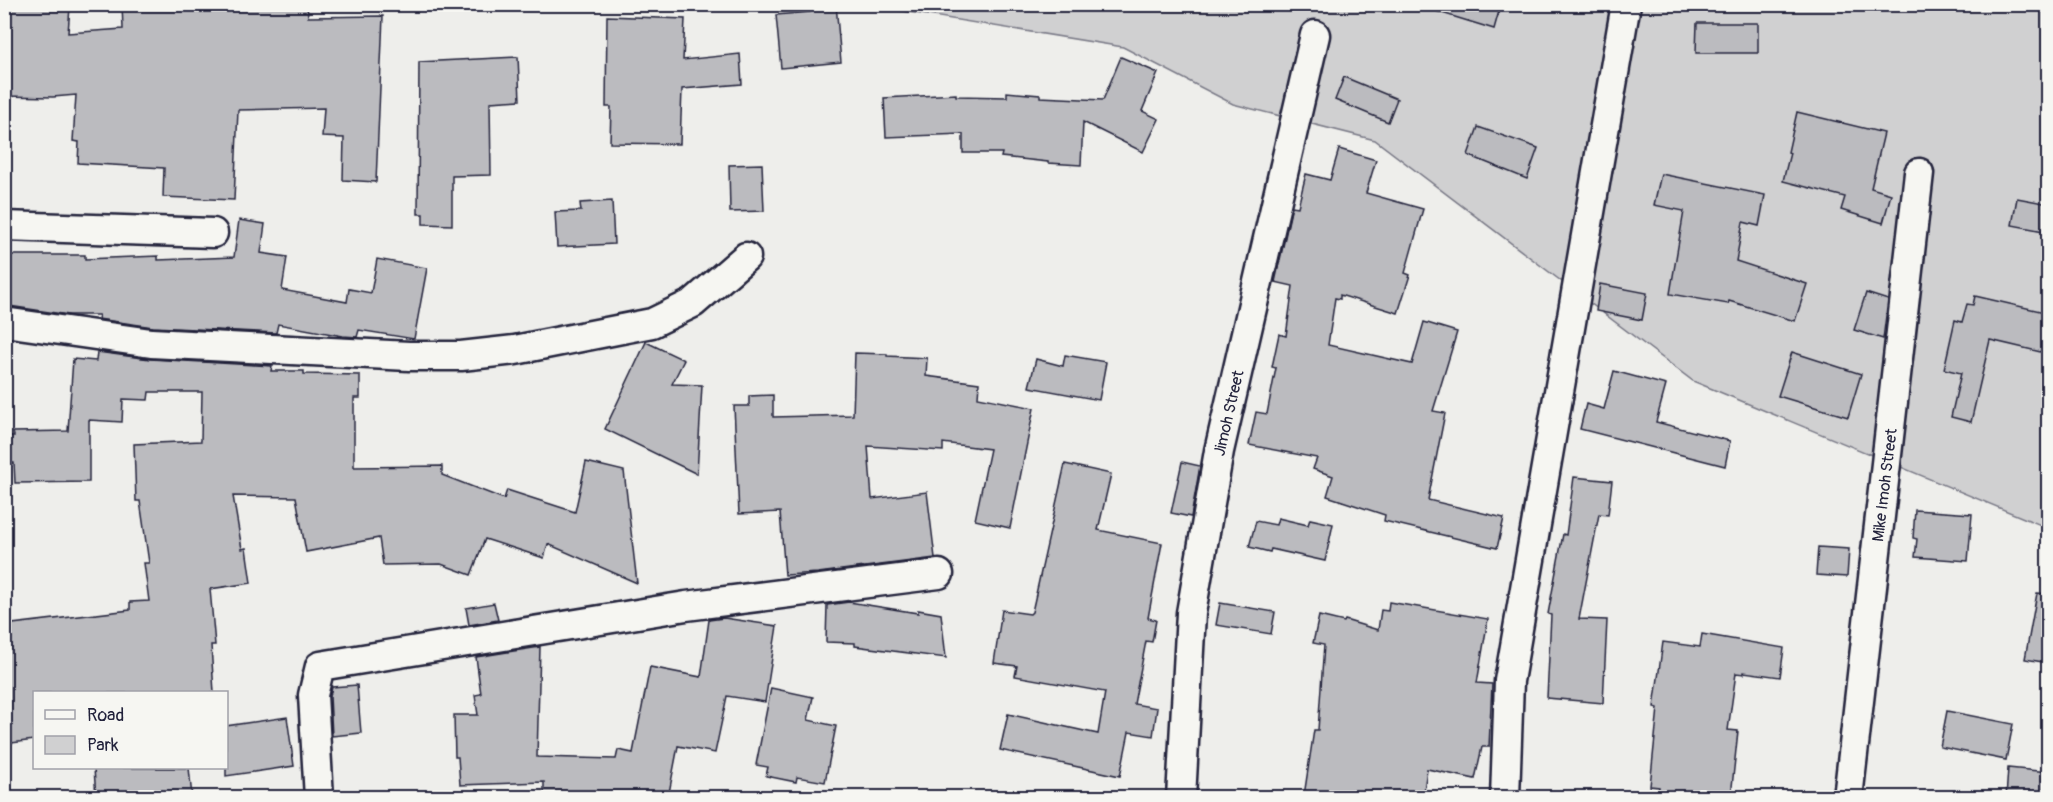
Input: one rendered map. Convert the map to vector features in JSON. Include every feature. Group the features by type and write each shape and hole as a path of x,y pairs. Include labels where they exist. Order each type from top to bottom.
{"street":[{"path":"1505,798 1509,681 1626,4"},
{"name":"Jimoh Street","path":"1181,798 1191,613 1218,451 1315,35"},
{"name":"Mike Imoh Street","path":"1848,798 1919,173"},
{"path":"4,226 213,233"},
{"path":"4,322 151,342 409,356 461,356 515,350 652,323 693,303 746,257"},
{"path":"319,798 313,695 320,666 686,606 939,574"}],"green space":[{"path":"866,5 2048,5 2048,528 1693,381 1375,140 1233,104 1123,47"}],"building":[{"path":"4,4 70,7 68,33 123,29 122,4 251,4 251,7 307,5 308,17 383,16 376,182 343,180 344,138 322,137 324,108 238,110 234,200 163,197 164,168 78,163 79,142 73,141 76,95 4,96"},
{"path":"810,4 836,4 841,62 781,68 776,15 810,12"},
{"path":"1432,4 1501,4 1494,29 1432,10"},
{"path":"607,16 685,19 683,60 740,54 742,84 682,89 680,144 610,143 611,107 606,107"},
{"path":"1697,23 1758,23 1758,53 1696,53"},
{"path":"518,57 520,100 490,102 491,175 452,176 452,225 423,224 423,214 418,214 419,62"},
{"path":"1121,57 1158,73 1142,111 1159,119 1143,152 1083,122 1081,165 1001,157 1002,153 963,153 963,134 886,137 884,98 956,94 956,96 1007,97 1007,92 1040,95 1040,97 1103,100"},
{"path":"1344,77 1397,99 1388,122 1335,100"},
{"path":"1797,112 1884,133 1871,188 1891,194 1883,223 1841,210 1845,197 1783,181"},
{"path":"1478,127 1538,148 1527,179 1468,155"},
{"path":"1339,149 1376,160 1366,193 1423,209 1405,273 1410,275 1398,313 1340,295 1340,299 1335,298 1328,345 1412,364 1424,322 1457,332 1433,411 1445,413 1428,500 1504,518 1497,548 1384,521 1385,515 1327,496 1333,476 1313,469 1317,458 1249,445 1256,412 1267,414 1276,368 1272,367 1279,334 1286,336 1293,286 1275,282 1292,206 1298,207 1306,174 1330,180"},
{"path":"762,164 764,211 730,212 729,165"},
{"path":"1661,174 1765,195 1759,226 1743,222 1736,261 1807,284 1795,321 1729,301 1728,304 1670,294 1684,211 1654,205"},
{"path":"2017,198 2049,204 2049,232 2012,225"},
{"path":"612,201 614,244 557,247 555,212 581,211 580,203"},
{"path":"239,220 265,224 261,253 287,257 282,290 347,302 349,289 371,293 377,259 427,268 414,339 359,330 357,337 343,336 278,324 276,333 153,327 98,319 99,315 69,315 9,306 9,295 5,295 8,255 85,255 85,259 158,256 158,260 234,257"},
{"path":"1600,284 1647,293 1642,320 1596,311"},
{"path":"1866,293 1888,300 1883,339 1854,330"},
{"path":"1975,296 2049,313 2049,354 1990,340 1971,422 1951,417 1961,373 1944,369 1955,320 1962,322 1967,304 1973,305"},
{"path":"646,342 684,360 672,384 702,385 697,474 605,429"},
{"path":"97,352 150,359 272,366 271,371 304,371 304,374 360,375 360,398 354,398 354,467 442,466 442,475 504,499 507,490 575,512 586,462 624,471 637,583 548,544 544,558 485,539 471,575 441,564 383,565 379,538 306,552 296,497 233,496 242,549 246,548 251,583 210,589 215,645 211,645 214,691 33,691 33,740 4,744 4,625 130,610 130,602 149,601 144,563 149,563 140,501 136,501 134,444 201,441 202,392 149,392 148,400 123,399 122,422 89,420 89,482 15,483 14,463 4,463 4,436 14,436 13,432 68,431 73,359 96,361"},
{"path":"1792,352 1861,374 1848,417 1778,396"},
{"path":"855,353 927,358 926,376 979,383 978,397 1034,408 1010,528 975,520 990,449 943,443 943,451 868,446 872,499 927,492 935,558 785,575 780,512 739,514 734,406 749,406 749,396 773,395 773,417 853,415"},
{"path":"1065,355 1106,362 1099,400 1029,387 1036,359 1063,366"},
{"path":"1614,371 1666,385 1656,422 1730,441 1725,466 1580,429 1586,404 1604,409"},
{"path":"1182,462 1200,466 1191,517 1171,513"},
{"path":"1065,464 1111,474 1098,530 1162,543 1148,618 1156,620 1152,642 1146,641 1134,704 1157,708 1153,736 1129,732 1120,776 1000,750 1008,714 1098,734 1105,692 1015,676 1017,666 994,663 1002,610 1030,614 1032,612"},
{"path":"1574,477 1612,481 1608,515 1599,514 1579,619 1607,620 1603,703 1547,698 1551,615 1548,614 1563,534 1566,535"},
{"path":"1915,510 1972,514 1968,561 1915,557 1917,539 1913,538"},
{"path":"1278,518 1308,525 1310,519 1333,524 1325,561 1271,549 1270,552 1249,547 1256,521 1276,525"},
{"path":"1818,547 1849,549 1847,577 1816,575"},
{"path":"2037,593 2049,594 2049,663 2025,659"},
{"path":"849,602 918,613 918,610 941,614 946,658 855,646 855,643 826,642 827,605"},
{"path":"1389,602 1488,619 1477,683 1492,684 1489,747 1482,747 1475,779 1427,769 1423,798 1304,796 1314,730 1318,730 1324,645 1313,643 1319,616 1344,622 1345,620 1378,630 1381,610 1388,611"},
{"path":"494,603 498,620 469,625 466,608"},
{"path":"1220,603 1275,612 1271,634 1216,625"},
{"path":"724,618 777,626 765,702 727,696 715,753 678,746 668,798 544,795 544,782 460,785 458,757 455,757 454,715 478,715 475,695 481,694 476,657 540,647 537,757 616,759 618,750 633,753 650,667 701,677 709,620"},
{"path":"1702,634 1784,648 1780,677 1736,673 1728,730 1738,731 1731,796 1685,791 1684,798 1658,798 1659,787 1650,786 1658,708 1654,707 1663,642 1700,647"},
{"path":"357,685 361,733 332,736 330,696 332,687"},
{"path":"771,688 813,697 808,720 836,726 825,782 797,777 796,782 766,776 768,767 756,765"},
{"path":"1947,711 2013,724 2006,760 1940,747"},
{"path":"287,717 294,766 226,776 228,726"},
{"path":"2008,768 2049,772 2049,798 2006,798"},
{"path":"94,769 189,769 192,797 96,798"}]}
